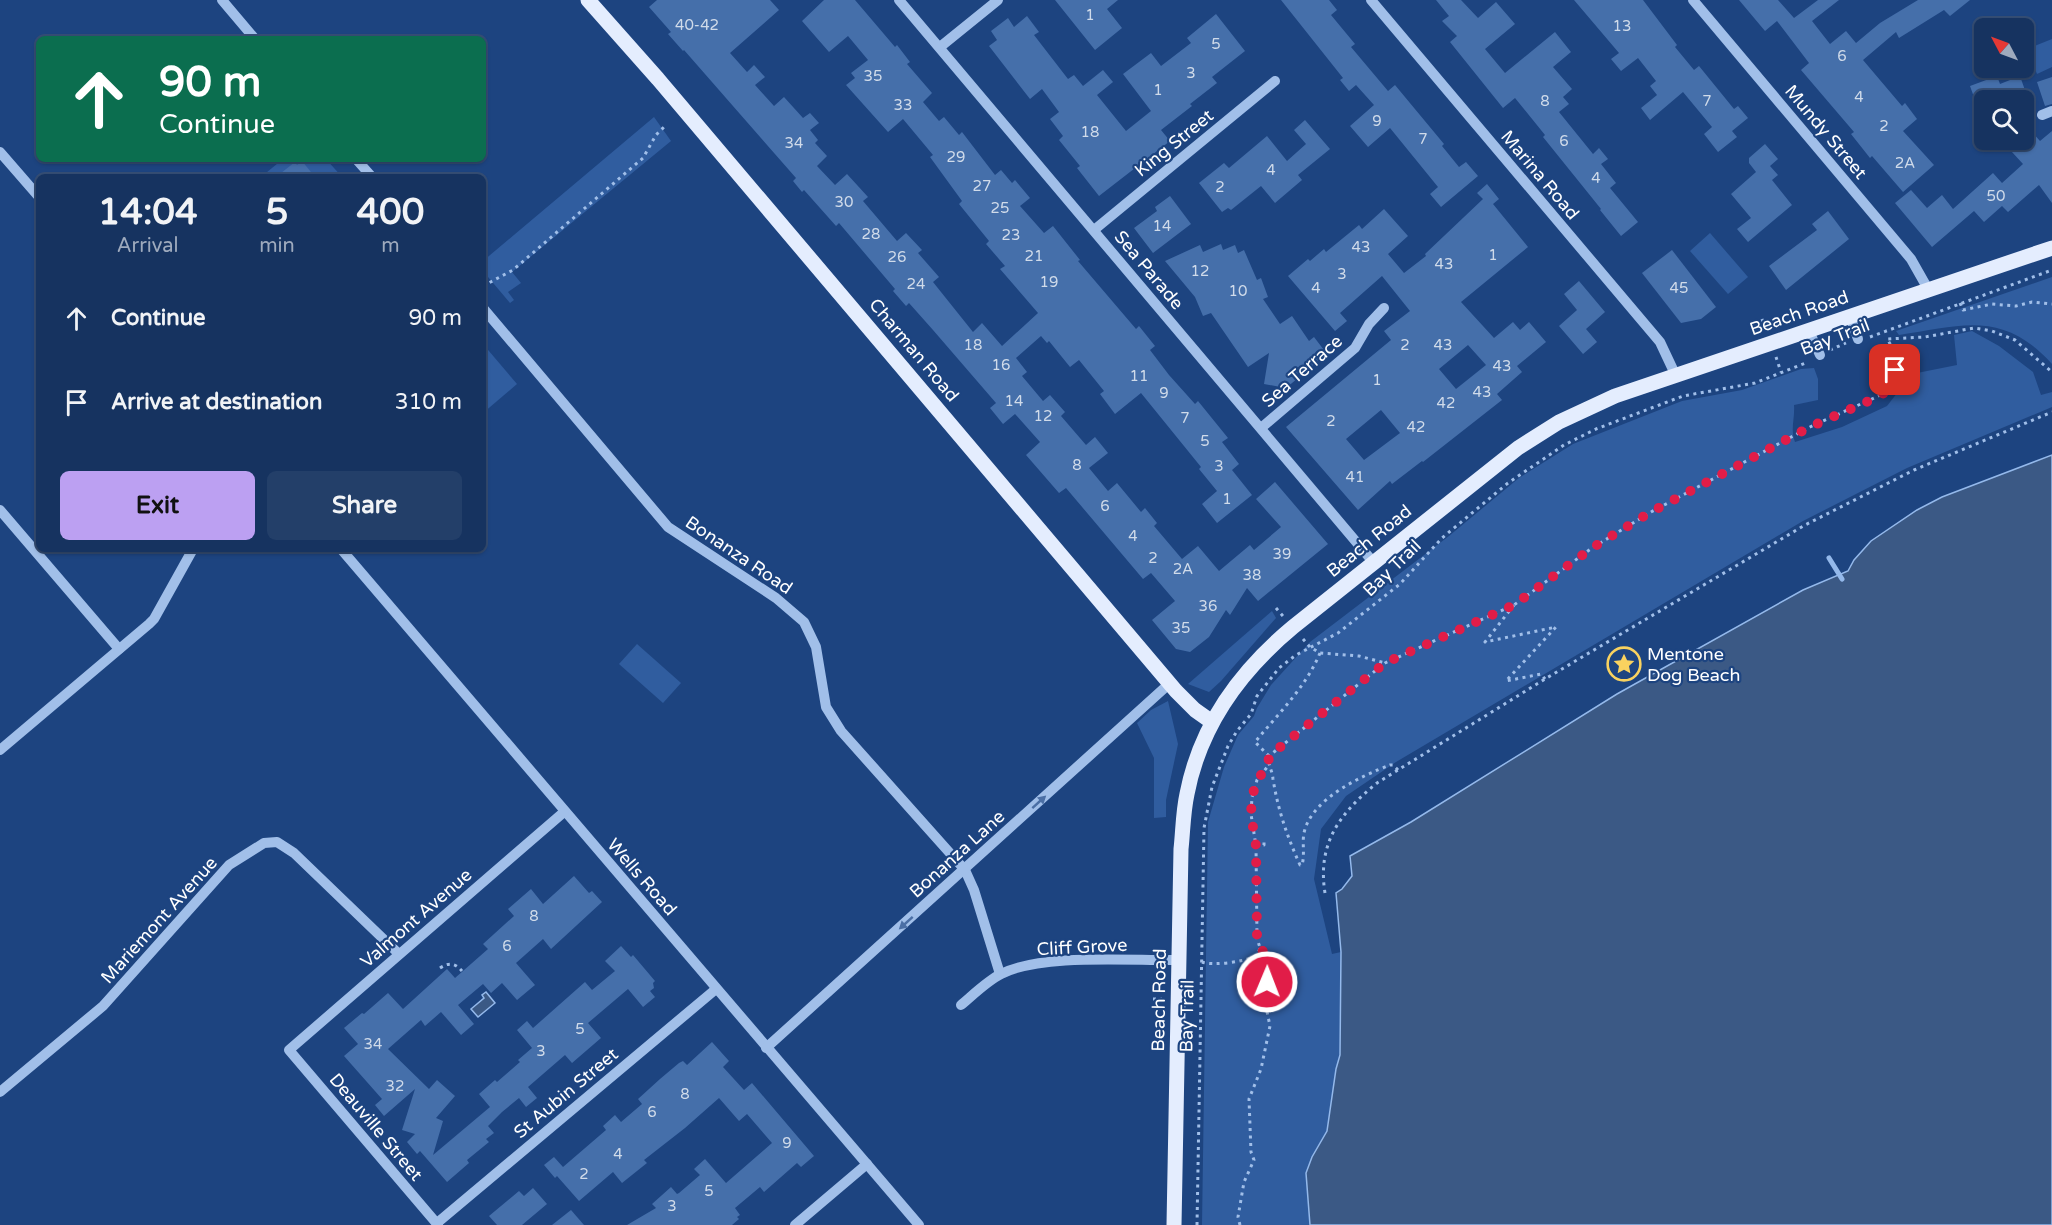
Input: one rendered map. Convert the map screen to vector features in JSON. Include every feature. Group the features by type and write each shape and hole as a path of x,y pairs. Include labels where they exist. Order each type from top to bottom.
{"main road":[{"name":"Charman Road","path":"588,0 1188,704 1212,722"},
{"name":"Beach Road","path":"1174,1225 1181,849 1186,800 1198,754 1212,722 1239,680 1265,652 1500,461 1572,415 1615,396 2052,248"}],"street":[{"path":"222,0 252,36"},
{"name":"Sea Parade","path":"899,0 1374,562"},
{"path":"939,47 998,0"},
{"name":"Marina Road","path":"1371,0 1660,342 1676,376"},
{"name":"Mundy Street","path":"1693,0 1911,259 1928,289"},
{"name":"King Street","path":"1094,230 1275,81"},
{"path":"0,153 36,194"},
{"path":"359,162 369,174"},
{"name":"Sea Terrace","path":"1261,428 1355,348 1370,324 1384,308"},
{"name":"Bonanza Road","path":"486,312 668,527 776,598 804,622 816,647 826,707 841,731 965,870 974,890 1000,974"},
{"path":"1850,316 1858,339"},
{"path":"1809,331 1820,355"},
{"path":"0,510 119,649"},
{"path":"0,750 154,619 191,552"},
{"name":"Wells Road","path":"344,552 919,1225"},
{"name":"Bonanza Lane","path":"766,1048 1170,683"},
{"name":"Valmont Avenue","path":"289,1050 564,812"},
{"name":"Mariemont Avenue","path":"0,1092 103,1006 229,865 264,843 277,842 294,854 399,954"},
{"name":"Cliff Grove","path":"961,1005 1000,974 1028,966 1058,961 1180,960"},
{"name":"St Aubin Street","path":"437,1224 716,989"},
{"name":"Deauville Street","path":"289,1050 437,1224"},
{"path":"795,1225 867,1164"}],"path":[{"path":"486,284 513,270 643,158 656,135 665,126"},
{"name":"Bay Trail","path":"1197,1225 1204,828 1217,771 1234,735 1251,714 1254,702 1263,688 1283,664 1338,633 1360,616 1403,582 1454,528 1508,483 1564,445 1596,429 1668,401 1755,383 1858,339 1883,333 2052,270"},
{"path":"1960,303 1963,310 1992,304 2016,306 2032,302 2052,304"},
{"path":"1887,339 1925,338 1974,328 1992,331 2015,340 2052,372"},
{"path":"1398,770 1390,765 1363,776 1340,789 1318,808 1310,819 1304,834 1302,866 1283,826 1275,797 1273,776 1268,766 1269,756 1385,663 1514,605 1592,548 1651,512 1810,427 1885,393 1893,383 1896,361 1894,349 1883,333"},
{"path":"1325,893 1323,871 1325,851 1337,825 1353,802 1377,783 1545,678 1764,549 1853,500 1914,470 2052,412"},
{"path":"1514,605 1485,642 1556,627 1506,681 1540,674 1545,678"},
{"path":"1310,647 1320,653 1359,656 1385,663"},
{"path":"1269,756 1254,742 1303,684 1315,666 1320,653"},
{"path":"1239,1225 1238,1217 1244,1182 1254,1160 1251,1152 1249,1099 1261,1070 1270,1026 1265,1002 1267,982 1273,962 1260,948 1257,938 1256,846 1251,814 1252,797 1257,780 1268,766"},
{"path":"1256,846 1264,845 1264,840"},
{"path":"1201,962 1213,964 1243,959 1256,955 1260,948"},
{"path":"440,968 451,964 462,971"}],"shaded area":[{"path":"2052,39 2052,67 2037,74 2034,66 2034,46"},
{"path":"654,117 671,141 512,272 521,283 508,292 514,300 510,303 486,275 486,258"},
{"path":"279,162 329,162 339,174 265,174"},
{"path":"1710,233 1748,277 1728,294 1690,251"},
{"path":"2052,277 2052,364 2034,347 2016,335 1999,328 1981,325 1963,326 1899,335 1896,331"},
{"path":"1972,331 1999,346 2033,372 2041,395 2052,392 2052,407 1907,468 1803,521 1396,762 1346,796 1321,829 1314,879 1332,954 1341,952 1340,1056 1327,1131 1306,1173 1310,1225 1202,1225 1208,822 1224,767 1238,735 1254,716 1271,685 1310,642 1449,536 1519,478 1573,444 1682,401 1742,390 1801,369 1814,368 1818,379 1818,400 1794,405 1795,442 1842,427 1887,406 1912,374 1957,365 1954,335"},
{"path":"486,348 517,384 486,410"},
{"path":"2052,455 2052,1225 1310,1225 1306,1173 1327,1131 1340,1055 1341,952 1336,893 1352,876 1350,856 1411,822 1617,694 1803,590 1848,571 1854,560 1871,541 1917,510 1942,497"},
{"path":"1272,611 1276,618 1209,692 1188,684"},
{"path":"637,644 681,683 663,703 619,664"},
{"path":"1168,701 1178,744 1166,800 1166,817 1154,818 1154,758 1137,723 1151,710"},
{"path":"486,992 495,1003 478,1017 471,1009 484,998 482,995"}],"building":[{"path":"657,0 770,0 779,10 730,53 747,72 754,65 765,77 755,85 774,106 784,97 803,118 810,113 819,123 810,130 818,140 815,143 827,156 817,166 835,185 847,174 868,197 863,201 897,241 906,233 922,250 918,253 939,277 933,282 973,332 982,323 1002,346 1038,313 1000,269 1005,266 986,244 989,241 959,204 962,201 930,157 933,155 903,119 888,132 846,85 855,78 851,73 868,60 848,36 829,52 802,21 824,0 855,0 895,47 897,45 910,62 907,64 932,93 923,102 939,121 944,117 959,135 962,132 995,175 1001,170 1012,183 1015,180 1030,198 1020,206 1044,233 1053,226 1080,260 1078,261 1136,329 1139,326 1155,346 1150,350 1169,375 1195,404 1198,401 1228,438 1222,442 1239,464 1232,470 1252,495 1217,523 1202,504 1217,491 1199,469 1201,467 1141,393 1115,414 1100,394 1104,391 1079,360 1070,367 1049,341 1047,343 1041,336 1016,358 1027,372 1022,376 1043,401 1050,395 1065,412 1061,416 1086,445 1095,437 1108,453 1089,468 1108,491 1117,483 1141,512 1145,508 1157,523 1154,526 1182,559 1198,546 1219,571 1250,545 1254,550 1281,527 1256,499 1275,482 1328,544 1258,601 1247,588 1230,615 1226,610 1209,637 1190,652 1176,649 1152,620 1175,601 1151,573 1143,579 1066,488 1059,493 1026,455 1040,442 1015,414 1003,424 990,408 996,403 909,303 906,306 893,291 895,289 839,223 836,226 804,190 802,192 793,181 796,178 668,34 671,32 649,7"},
{"path":"1055,0 1118,0 1107,9 1122,28 1095,50"},
{"path":"1281,0 1329,0 1337,10 1331,15 1355,44 1351,47 1388,91 1395,85 1444,144 1442,146 1459,167 1466,162 1478,176 1441,207 1430,194 1438,187 1390,128 1368,147 1350,126 1374,105 1356,85 1349,91 1340,80 1343,78"},
{"path":"1436,0 1461,0 1478,18 1496,2 1515,24 1485,49 1505,73 1555,32 1571,52 1553,67 1572,89 1563,97 1569,104 1559,112 1593,154 1599,148 1608,159 1601,164 1616,183 1610,188 1638,222 1621,236 1515,98 1503,108 1450,42 1457,36 1442,21 1449,16"},
{"path":"1574,0 1643,0 1677,45 1675,47 1694,70 1699,66 1734,109 1738,106 1748,118 1732,131 1737,137 1718,152 1704,134 1712,127 1683,92 1650,120 1641,108 1657,95 1650,86 1656,81 1638,58 1621,71 1611,59 1619,53"},
{"path":"1739,0 1778,0 1794,18 1818,0 1839,0 1812,21 1830,44 1846,31 1856,43 1880,23 1918,0 1970,0 1950,16 1944,10 1899,38 1896,32 1863,60 1902,106 1905,103 1917,119 1903,131 1934,165 1903,192 1872,156 1870,158 1851,134 1854,132 1801,70 1809,63 1777,21 1765,31"},
{"path":"1216,14 1245,51 1212,77 1217,83 1161,130 1170,141 1099,196 1077,168 1080,166 1059,140 1063,136 1050,119 1059,112 1042,89 1030,99 989,46 997,40 991,31 1008,18 1014,27 1027,16 1039,32 1034,35 1068,79 1074,75 1083,86 1103,70 1113,82 1097,95 1126,131 1151,111 1123,74 1151,53 1161,66 1191,43 1187,38"},
{"path":"2052,77 2052,104 2045,106 2037,82"},
{"path":"1992,78 1998,78 2000,84 2021,78 2025,90 1974,90 1974,97 1970,86"},
{"path":"1305,120 1330,149 1298,175 1302,180 1275,203 1261,186 1231,210 1228,208 1222,212 1199,183 1224,163 1229,168 1267,136 1287,161 1306,144 1294,130"},
{"path":"2052,131 2052,203 2039,185 2008,212 2002,206 1984,222 1974,211 1932,247 1895,203 1911,190 1927,208 1942,195 1953,209 1993,173 2002,183 2023,164 2010,150 2034,150 2034,134 2040,141"},
{"path":"1765,144 1778,159 1770,166 1778,175 1772,180 1792,205 1748,242 1737,229 1751,218 1731,194 1756,172 1749,163 1749,158"},
{"path":"295,162 297,165 303,162 313,174 280,174"},
{"path":"1487,184 1499,199 1493,204 1528,247 1461,302 1494,338 1513,322 1520,330 1529,322 1546,342 1517,366 1522,372 1497,394 1502,400 1423,462 1392,484 1390,481 1358,510 1286,427 1391,340 1384,331 1410,311 1382,276 1340,313 1347,321 1335,331 1288,276 1308,259 1310,261 1324,249 1326,252 1359,225 1362,229 1384,209 1408,236 1388,254 1404,273 1426,256 1425,254 1483,199 1477,193","holes":["1468,345 1486,365 1456,389 1439,369","1381,410 1400,433 1364,460 1346,439"]},
{"path":"1170,196 1191,224 1153,253 1134,228 1157,211 1155,207"},
{"path":"1828,211 1849,239 1786,290 1769,266 1817,230 1812,224"},
{"path":"1221,244 1223,250 1235,245 1238,253 1244,250 1257,280 1261,278 1268,297 1263,299 1280,324 1292,316 1309,341 1314,337 1327,354 1286,388 1264,384 1269,353 1248,367 1211,313 1203,316 1195,297 1165,261 1200,245 1203,252"},
{"path":"1672,250 1716,307 1701,319 1681,323 1642,273"},
{"path":"1579,281 1605,312 1586,329 1597,342 1583,354 1559,326 1577,310 1564,294"},
{"path":"574,876 589,893 592,891 602,902 551,949 543,939 516,963 535,985 517,1000 502,983 491,993 483,984 458,1005 474,1024 461,1035 441,1012 425,1026 421,1020 388,1049 429,1089 437,1080 455,1096 436,1118 443,1121 433,1155 490,1107 479,1094 495,1080 497,1082 532,1048 517,1030 527,1021 533,1028 585,982 592,990 615,971 605,961 621,946 631,957 633,955 655,981 654,988 650,991 655,997 643,1007 628,989 588,1023 601,1038 572,1063 565,1055 528,1087 537,1098 526,1107 519,1098 502,1112 488,1126 494,1133 486,1139 489,1142 467,1160 469,1163 447,1182 420,1151 417,1154 407,1142 415,1134 402,1130 415,1089 384,1116 375,1105 382,1099 344,1056 358,1044 344,1028 388,993 403,1009 447,969 455,978 488,949 483,944 514,916 508,909 531,889 543,904"},
{"path":"712,1042 729,1061 723,1067 744,1090 752,1083 814,1156 801,1167 797,1163 764,1192 760,1187 735,1208 740,1215 732,1225 627,1225 656,1208 652,1204 671,1187 677,1194 679,1193 700,1175 694,1169 705,1159 726,1183 772,1143 747,1114 739,1121 719,1098 644,1160 647,1163 622,1183 613,1172 579,1201 544,1165 554,1157 563,1167 606,1130 603,1126 615,1115 621,1122 642,1104 638,1099 660,1079 679,1063 683,1061 687,1065"},
{"path":"533,1188 547,1204 522,1225 497,1225 489,1216 519,1191 524,1196"},
{"path":"571,1210 584,1225 552,1225"}],"waterway":[{"path":"1829,558 1842,579"}],"place":[{"name":"Mentone Dog Beach","path":"1624,664"}],"route":[{"path":"1267,982 1273,962 1260,948 1257,938 1256,846 1251,814 1254,788 1268,766 1269,756 1385,663 1460,628 1483,621 1514,605 1592,548 1651,512 1810,427 1885,393 1893,383 1895,370"}]}
